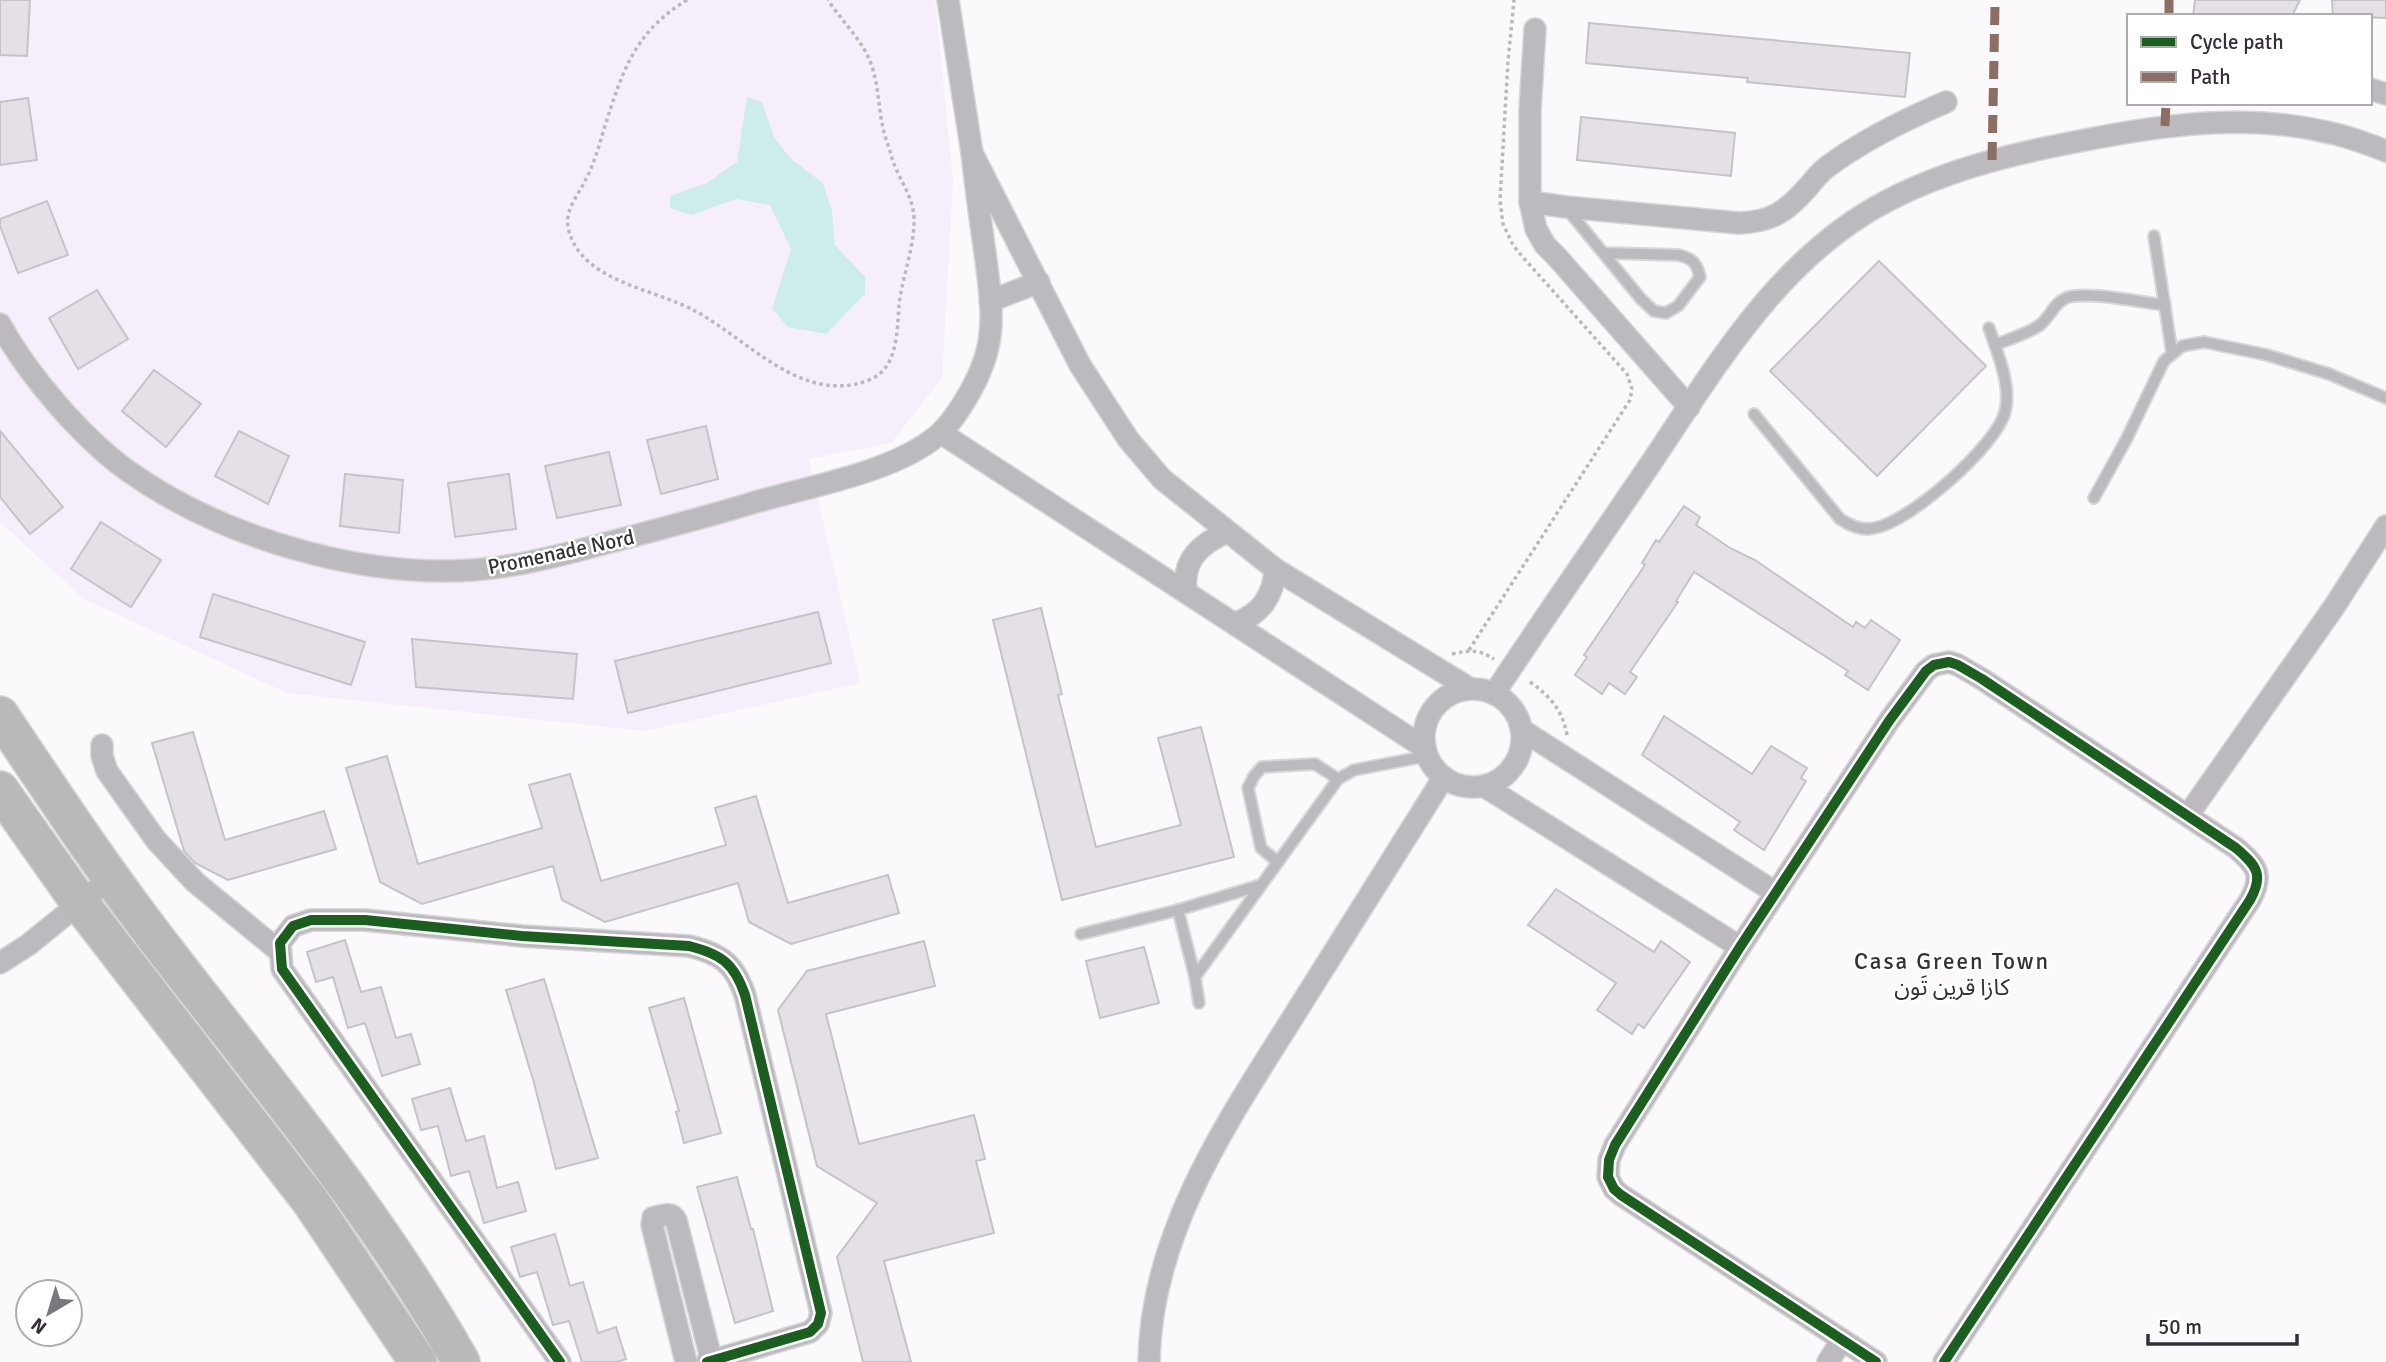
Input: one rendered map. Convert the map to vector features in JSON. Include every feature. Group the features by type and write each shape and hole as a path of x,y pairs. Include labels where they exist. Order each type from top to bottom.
{"highway":[{"path":"0,715 112,877 363,1209 433,1313 461,1362"},
{"path":"0,790 79,902 311,1202 418,1362"}],"street":[{"name":"Promenade Nord","path":"0,324 34,375 68,416 107,453 166,495 242,531 298,549 378,566 475,570 535,561 709,517 871,469 908,456 941,433 964,402 981,368 991,332 990,301 972,153 948,0"},
{"path":"1535,29 1530,110 1530,202 1536,229 1545,245 1689,407"},
{"path":"1530,202 1739,223 1765,220 1796,201 1824,169 1903,121 1946,102"},
{"path":"1494,694 1728,346 1774,292 1812,254 1831,237 1885,201 1985,161 2076,141 2165,126 2227,121 2300,127 2332,133 2386,151"},
{"path":"941,433 1236,623 1426,752 1437,771 1444,777 1459,785 1485,786 1501,778 1514,765 1521,748 1521,730 1515,712 1494,694 1469,688 1275,569 1162,479 1128,439 1080,365 972,153"},
{"path":"990,301 1039,282"},
{"path":"2188,815 2334,607 2386,526"},
{"path":"1186,592 1187,567 1195,552 1227,533"},
{"path":"1236,623 1250,617 1267,599 1275,569"},
{"path":"1876,1362 1614,1189 1608,1177 1609,1160 1621,1135 1740,947 1903,701 1926,671 1942,662 1958,665 1970,672 2188,815 2248,858 2258,877 2256,890 1944,1362"},
{"path":"1426,752 1425,723 1433,708 1453,692 1469,688"},
{"path":"1521,730 1776,893"},
{"path":"103,745 102,757 107,771 156,840 202,889 279,951"},
{"path":"1149,1362 1152,1319 1164,1264 1179,1220 1210,1154 1444,777"},
{"path":"1485,786 1740,947"},
{"path":"0,963 28,945 112,877"},
{"path":"560,1362 282,969 279,951 283,935 293,926 311,920 365,920 522,936 689,946 711,954 732,967 738,974 745,995 821,1313 818,1324 810,1332 710,1362 676,1220 674,1216 667,1214 653,1219 652,1225 687,1362"},
{"path":"1828,1362 1842,1340"}],"lane":[{"path":"1566,207 1641,299 1654,311 1666,313 1678,306 1700,277 1698,265 1689,257 1604,253"},
{"path":"2154,236 2172,353"},
{"path":"1995,345 2040,325 2056,305 2070,296 2165,306"},
{"path":"1754,414 1840,519 1850,526 1874,528 1905,515 1940,490 2000,425 2006,408 2006,390 1989,328"},
{"path":"2094,498 2127,438 2159,370 2172,353 2192,343 2204,342 2246,350 2329,374 2386,398"},
{"path":"1195,977 1338,779 1354,770 1426,752"},
{"path":"1278,862 1261,848 1248,788 1254,776 1262,767 1315,764 1338,779"},
{"path":"1081,934 1178,910 1261,885"},
{"path":"1178,910 1199,1003"}],"path":[{"path":"687,0 662,17 628,62 586,179 570,207 568,227 571,236 579,253 606,273 692,309 783,370 835,386 856,384 874,377 892,355 914,216 910,198 891,156 869,57 828,0"},
{"path":"1469,650 1630,400 1632,388 1627,373 1513,246 1503,224 1500,200 1514,0"},
{"path":"1422,660 1469,650 1482,651 1510,670"},
{"path":"1530,681 1549,696 1565,720 1568,739 1566,758"}],"shaded area":[{"path":"0,0 935,0 953,180 942,378 891,443 809,459 860,683 645,731 287,693 84,599 0,522"},
{"path":"747,97 762,102 774,137 791,159 823,183 832,211 835,245 865,277 865,294 826,334 788,327 772,309 791,249 770,205 736,199 691,215 670,208 670,196 707,183 737,162"}],"building":[{"path":"0,0 30,0 27,56 0,55"},
{"path":"2195,0 2300,0 2293,14 2193,14"},
{"path":"2332,0 2386,0 2386,18 2372,17 2372,14 2333,14"},
{"path":"1589,23 1910,53 1905,97 1747,82 1748,78 1586,63"},
{"path":"28,98 37,160 0,165 0,102"},
{"path":"1581,117 1735,133 1731,176 1577,160"},
{"path":"47,201 68,255 18,273 0,226 0,219"},
{"path":"1879,261 1986,366 1877,476 1770,371"},
{"path":"97,290 128,339 78,369 49,318"},
{"path":"154,370 201,404 166,447 122,411"},
{"path":"706,426 718,479 661,494 647,440"},
{"path":"0,431 63,507 30,534 0,497"},
{"path":"239,431 289,456 268,504 215,476"},
{"path":"609,452 621,505 557,518 545,466"},
{"path":"345,474 403,480 399,533 340,526"},
{"path":"509,474 516,529 455,537 448,483"},
{"path":"1684,506 1700,517 1696,525 1730,548 1755,560 1853,627 1856,622 1865,628 1871,620 1900,640 1868,690 1845,675 1848,671 1694,572 1676,601 1678,602 1630,672 1637,677 1625,694 1609,683 1602,694 1575,675 1587,657 1584,655 1645,565 1642,563 1656,540 1659,542"},
{"path":"101,522 161,560 131,607 71,569"},
{"path":"213,594 365,642 351,685 200,637"},
{"path":"1041,608 1062,694 1058,695 1096,847 1181,825 1158,738 1201,727 1234,857 1062,900 993,620"},
{"path":"818,612 831,663 628,713 615,661"},
{"path":"412,639 577,654 573,699 416,687"},
{"path":"1664,716 1752,774 1771,746 1807,768 1801,778 1806,781 1764,850 1734,830 1740,822 1642,755"},
{"path":"193,732 225,840 324,811 336,849 228,880 195,863 184,851 152,743"},
{"path":"387,756 418,864 542,828 529,785 570,774 601,881 726,845 715,808 756,796 788,903 888,875 899,913 791,944 749,922 738,883 605,922 562,900 553,866 422,904 380,882 346,768"},
{"path":"1556,889 1654,952 1661,941 1690,962 1644,1028 1638,1024 1632,1034 1597,1010 1616,983 1528,925"},
{"path":"345,940 361,992 381,987 396,1038 411,1034 420,1064 382,1076 365,1023 348,1028 333,977 316,982 307,952"},
{"path":"924,941 935,986 826,1014 859,1144 974,1115 985,1159 976,1161 994,1233 884,1261 911,1362 863,1362 837,1257 877,1203 817,1166 778,1010 807,971"},
{"path":"1144,947 1159,1003 1100,1018 1086,961"},
{"path":"544,979 598,1158 556,1169 506,990"},
{"path":"684,998 721,1133 684,1143 676,1112 679,1111 649,1008"},
{"path":"450,1088 466,1141 484,1136 497,1188 518,1182 526,1211 484,1223 469,1171 451,1176 438,1126 421,1130 412,1099"},
{"path":"737,1177 773,1311 735,1323 697,1187"},
{"path":"555,1234 570,1286 583,1282 598,1333 616,1327 626,1359 617,1362 582,1362 569,1321 553,1325 537,1272 520,1277 511,1247"}],"marked path":[{"path":"2169,0 2169,14"},
{"path":"1992,160 1995,6"},
{"path":"2165,126 2166,105"}],"cycle path":[{"path":"1876,1362 1621,1195 1614,1189 1608,1177 1609,1160 1615,1145 1740,947 1889,721 1926,671 1934,665 1949,662 1982,679 2236,848 2256,871 2257,884 2250,900 1944,1362"},
{"path":"560,1362 282,969 280,943 293,926 311,920 365,920 522,936 689,946 718,957 731,968 745,995 821,1313 818,1324 810,1332 707,1362"}],"district":[{"name":"Casa Green Town كازا قرين تَون","path":"1952,974"}]}
